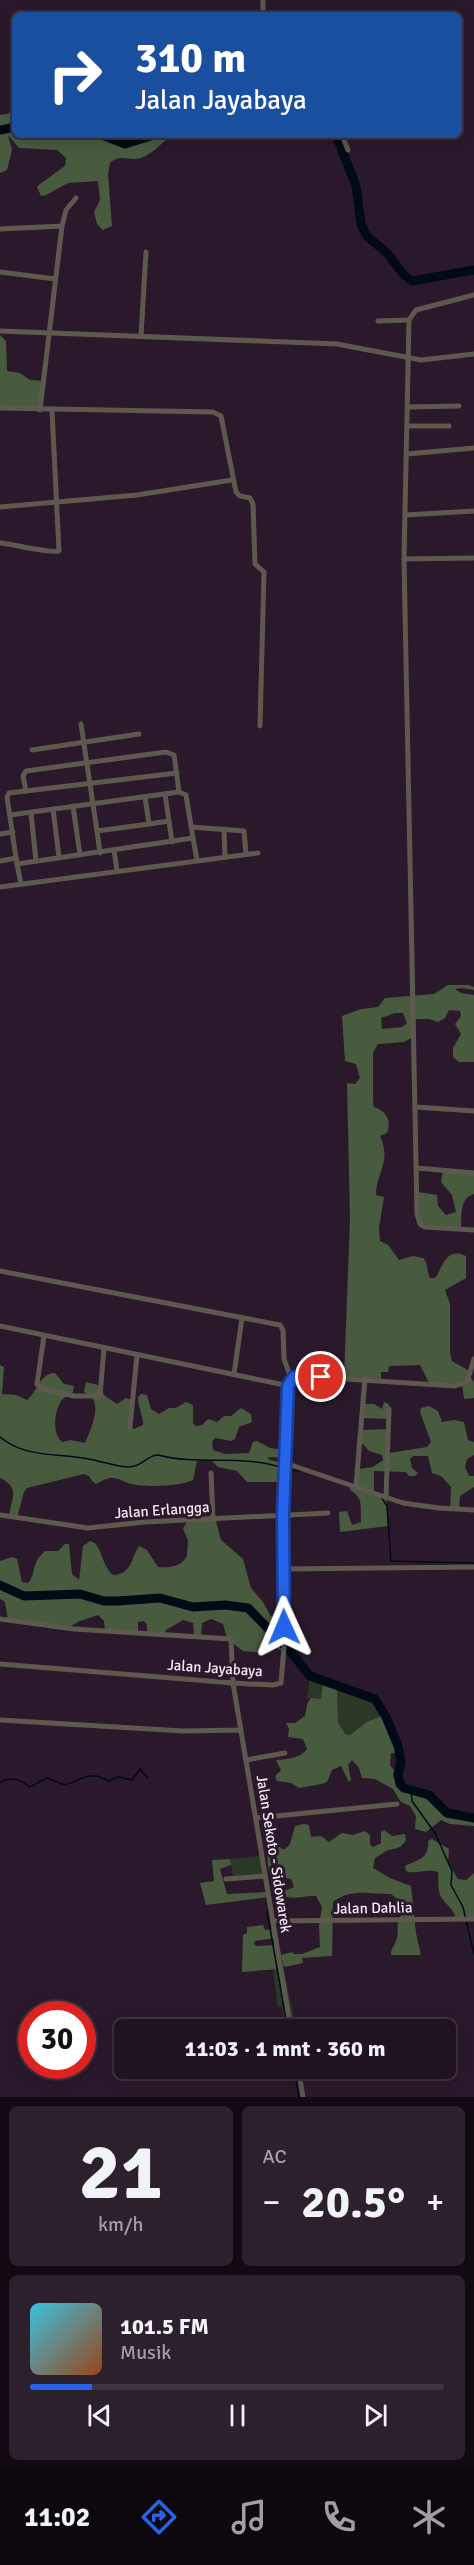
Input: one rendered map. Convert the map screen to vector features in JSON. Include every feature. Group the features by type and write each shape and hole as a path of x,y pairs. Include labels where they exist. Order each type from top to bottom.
{"street":[{"path":"343,138 348,150"},
{"path":"40,410 62,226 66,210 76,198"},
{"path":"0,229 62,226"},
{"path":"141,336 146,252"},
{"path":"0,272 55,279"},
{"path":"474,295 416,310 409,320 404,559 417,1215 420,1224 432,1228 474,1230"},
{"path":"378,321 409,320"},
{"path":"0,331 344,344 409,359 474,354"},
{"path":"408,407 459,406"},
{"path":"0,408 52,411 218,413 221,416 232,480 238,495 252,500 255,564 264,572 260,726"},
{"path":"0,543 57,553 52,411"},
{"path":"408,426 449,426"},
{"path":"407,454 474,448"},
{"path":"0,507 137,495 232,480"},
{"path":"405,515 474,511"},
{"path":"404,559 474,558"},
{"path":"81,724 100,852"},
{"path":"32,750 139,734"},
{"path":"26,790 23,776 26,771 166,752 174,755 179,792"},
{"path":"21,884 8,794 177,773"},
{"path":"10,816 179,792 186,795 197,861"},
{"path":"165,794 172,842"},
{"path":"145,797 149,824"},
{"path":"73,806 80,855"},
{"path":"53,809 59,857"},
{"path":"31,813 36,861"},
{"path":"97,831 169,821"},
{"path":"191,827 244,831 246,854"},
{"path":"224,829 225,857"},
{"path":"0,834 13,832"},
{"path":"0,861 36,861 193,838"},
{"path":"114,850 117,871"},
{"path":"0,887 258,853"},
{"path":"415,1107 474,1111"},
{"path":"417,1168 474,1173"},
{"path":"0,1271 281,1326 284,1359 291,1378 298,1376 365,1378 455,1386 467,1382 474,1359"},
{"path":"234,1374 242,1318"},
{"path":"0,1326 288,1386"},
{"path":"44,1336 38,1384 41,1388 74,1396 100,1396 104,1348"},
{"path":"130,1427 137,1355"},
{"name":"Jalan Jayabaya","path":"0,1664 233,1683 273,1685 281,1683 284,1652 284,1467 288,1386 291,1378"},
{"path":"356,1486 365,1378"},
{"path":"386,1497 389,1409"},
{"path":"284,1467 419,1506 474,1510"},
{"path":"211,1473 213,1519"},
{"name":"Jalan Erlangga","path":"0,1515 88,1528 328,1514"},
{"path":"284,1569 474,1567"},
{"name":"Jalan Sekoto - Sidowarek","path":"0,1618 74,1629 231,1639 233,1683 289,2019"},
{"path":"0,1720 183,1731 241,1730"},
{"path":"246,1760 285,1753"},
{"path":"256,1818 397,1804"},
{"path":"226,1879 266,1876"},
{"name":"Jalan Dahlia","path":"273,1921 468,1919"},
{"path":"300,2079 303,2097"}],"green space":[{"path":"12,110 12,138 169,138 146,156 133,159 121,158 110,163 108,174 112,226 103,230 97,224 94,212 100,200 98,181 68,183 41,196 37,187 65,166 66,158 57,150 19,148 8,135 12,149 7,170 0,173 0,115 8,114"},
{"path":"0,335 6,341 7,371 20,373 30,380 43,381 40,410 0,408"},
{"path":"448,985 474,987 474,990 455,989 461,993 474,995 474,1062 459,1062 453,1057 453,1048 461,1034 455,1024 461,1016 460,1011 449,1010 445,1018 438,1022 429,1019 413,1019 413,1037 404,1042 378,1044 373,1053 373,1103 374,1107 385,1114 389,1124 387,1133 380,1136 384,1160 376,1195 384,1197 379,1228 380,1241 388,1245 399,1260 413,1256 423,1258 430,1278 435,1278 449,1256 459,1254 466,1256 466,1278 445,1290 450,1304 452,1361 471,1372 470,1376 474,1382 474,1398 464,1399 462,1384 429,1383 420,1365 389,1366 388,1372 381,1372 381,1379 344,1377 350,1220 347,1083 355,1084 360,1078 356,1064 345,1061 342,1016 361,1009 378,1007 385,998 434,994","holes":["403,1013 407,1023 402,1027 382,1029 381,1018"]},
{"path":"443,1170 474,1173 474,1194 469,1196 464,1203 461,1229 420,1224 418,1192 437,1195 438,1206 446,1215 456,1212 452,1195 441,1182"},
{"path":"0,1365 4,1367 2,1394 16,1395 27,1400 42,1379 55,1373 64,1384 74,1386 73,1392 61,1401 57,1411 55,1428 62,1442 71,1440 85,1443 89,1434 95,1406 93,1400 84,1391 86,1382 98,1385 105,1396 117,1404 126,1398 132,1400 129,1426 134,1429 143,1425 138,1401 141,1394 147,1395 151,1409 159,1414 186,1402 193,1405 193,1423 196,1426 202,1425 208,1419 217,1422 224,1416 231,1416 241,1408 251,1414 252,1422 239,1427 235,1439 231,1441 215,1438 212,1442 213,1450 225,1454 249,1453 253,1442 257,1441 270,1448 285,1450 285,1458 268,1457 269,1460 285,1463 284,1482 247,1482 237,1471 218,1467 212,1461 197,1461 193,1480 173,1485 137,1485 114,1478 96,1484 84,1474 27,1488 17,1518 9,1517 13,1490 0,1478"},
{"path":"384,1402 389,1404 389,1419 363,1418 364,1404 374,1404 382,1409"},
{"path":"429,1406 438,1411 442,1422 454,1420 464,1422 468,1440 474,1442 474,1455 467,1459 465,1467 469,1476 474,1476 474,1487 460,1496 459,1509 450,1509 451,1487 441,1476 432,1473 428,1456 413,1456 410,1459 412,1468 418,1473 415,1476 409,1476 406,1472 374,1471 374,1492 386,1497 388,1526 340,1532 339,1512 347,1511 352,1525 361,1522 359,1499 350,1490 351,1484 356,1486 359,1469 373,1467 383,1460 382,1455 369,1451 361,1442 362,1430 389,1429 389,1453 427,1447 431,1442 420,1412 421,1408"},
{"path":"188,1520 216,1521 221,1540 243,1559 251,1588 270,1615 284,1627 284,1652 274,1646 256,1652 243,1651 227,1639 223,1624 211,1619 202,1623 201,1637 194,1637 193,1623 183,1620 166,1630 164,1635 147,1634 147,1625 144,1621 138,1622 138,1633 105,1630 104,1621 98,1615 67,1628 8,1620 5,1602 0,1599 0,1561 12,1557 17,1559 22,1582 28,1583 37,1560 45,1551 58,1551 65,1544 69,1544 72,1574 79,1580 83,1546 90,1541 98,1547 107,1568 113,1575 127,1569 139,1546 147,1550 158,1567 171,1567 178,1565 187,1556 188,1540 183,1529"},
{"path":"310,1676 323,1682 321,1699 307,1698"},
{"path":"323,1682 337,1687 338,1722 345,1734 350,1735 368,1721 385,1715 400,1754 391,1753 390,1765 394,1770 393,1776 404,1788 429,1795 447,1813 474,1818 474,1826 450,1824 441,1820 426,1832 415,1829 416,1816 410,1806 401,1802 393,1789 375,1779 362,1778 359,1768 352,1760 348,1765 351,1780 349,1782 341,1766 332,1770 327,1782 322,1784 299,1788 291,1783 277,1781 275,1776 281,1770 276,1760 297,1757 307,1749 303,1739 288,1737 289,1729 286,1723 295,1723 305,1716 307,1704 311,1698 321,1699"},
{"path":"337,1687 365,1695 375,1702 385,1715 368,1721 350,1735 345,1735 338,1722"},
{"path":"309,1825 311,1837 321,1836 329,1842 342,1833 353,1835 365,1831 370,1835 370,1845 373,1847 381,1843 381,1832 384,1830 392,1836 405,1834 406,1840 402,1845 385,1851 375,1858 373,1868 411,1886 421,1955 391,1955 397,1937 398,1921 403,1911 401,1902 391,1894 354,1893 333,1902 332,1956 302,1958 303,1963 284,1967 281,1955 292,1952 302,1954 320,1947 319,1925 322,1907 316,1896 295,1898 282,1895 280,1896 280,1909 276,1908 273,1888 287,1890 294,1887 291,1879 269,1874 266,1845 274,1842 285,1849 290,1844 295,1826"},
{"path":"432,1839 449,1849 448,1862 458,1879 466,1880 474,1873 474,1919 456,1919 441,1897 438,1872 406,1871 405,1866 425,1855 428,1841"},
{"path":"260,1856 263,1875 233,1876 230,1859"},
{"path":"230,1859 231,1865 220,1869 227,1894 268,1892 269,1897 206,1905 200,1883 214,1881 212,1860"},
{"path":"263,1925 265,1930 274,1929 275,1938 255,1941 254,1944 256,1946 276,1945 280,1969 242,1972 243,1935 247,1933 247,1927"},
{"path":"277,1951 281,1955 294,2019 284,2019 282,2007 278,2007 273,1970 280,1968"}],"waterway":[{"path":"0,130 12,128"},
{"path":"110,138 125,144 144,138"},
{"path":"337,138 356,186 361,224 367,236 387,253 404,275 412,281 474,270"},
{"path":"0,1437 10,1444 31,1452 77,1457 124,1467 137,1465 158,1455 189,1460 253,1462 283,1468"},
{"path":"288,1470 301,1471"},
{"path":"382,1498 387,1506 391,1561 474,1563"},
{"path":"0,1585 24,1596 80,1594 104,1601 160,1598 193,1607 225,1605 248,1608 290,1651 310,1676 375,1699 386,1717 398,1746 401,1762 398,1775 400,1784 404,1788 429,1795 447,1813 474,1818"},
{"path":"0,1782 8,1779 16,1780 30,1787 47,1778 65,1785 88,1776 97,1776 109,1781 118,1777 132,1780 140,1769 148,1778"},
{"path":"411,1790 412,1801 435,1833 452,1871 451,1885 463,1907 474,1954"},
{"path":"267,1911 286,2019"},
{"path":"296,2079 299,2097"}],"route":[{"path":"284,1627 283,1515 288,1386 291,1378 294,1377 321,1377"}]}
